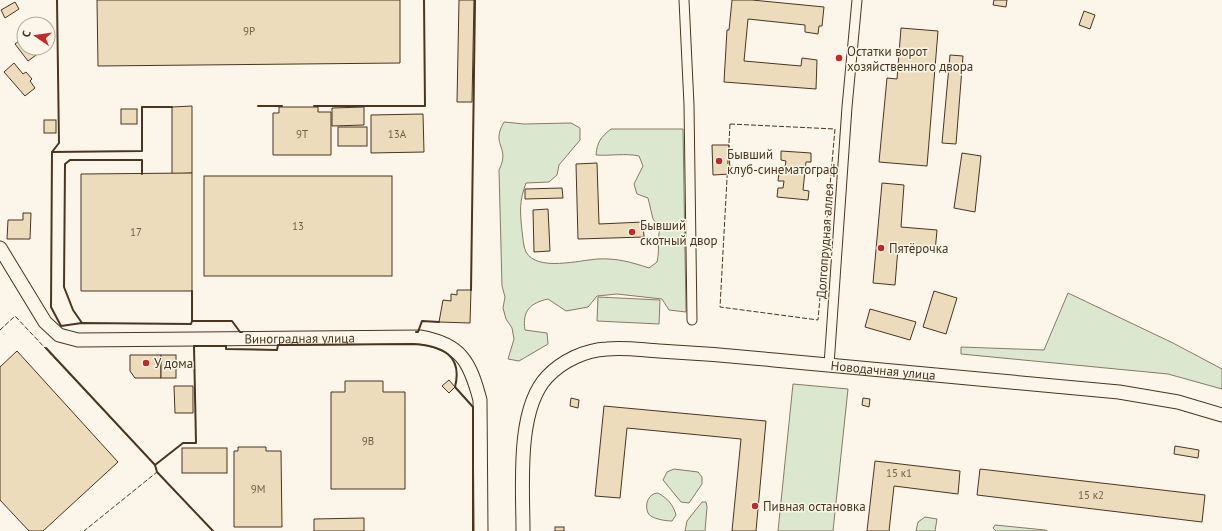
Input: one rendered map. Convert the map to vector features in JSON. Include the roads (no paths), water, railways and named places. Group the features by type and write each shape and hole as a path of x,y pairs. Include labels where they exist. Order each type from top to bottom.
{"street":[{"path":"684,0 689,105 692,320"},
{"name":"Долгопрудная аллея","path":"829,365 847,107 857,0"},
{"name":"Виноградная улица","path":"0,248 45,322 59,335 78,340 420,337 446,343 458,351 467,365 475,380 480,400 481,531"},
{"name":"Новодачная улица","path":"523,531 526,417 539,388 548,376 575,357 592,351 607,349 689,352 1119,392 1178,402 1222,415"}],"place":[{"name":"Остатки ворот хозяйственного двора","path":"839,58"},
{"name":"Бывший клуб-синематограф","path":"719,161"},
{"name":"Бывший скотный двор","path":"632,232"},
{"name":"Пятёрочка","path":"881,248"},
{"name":"У дома","path":"146,363"},
{"name":"Пивная остановка","path":"755,506"}]}
